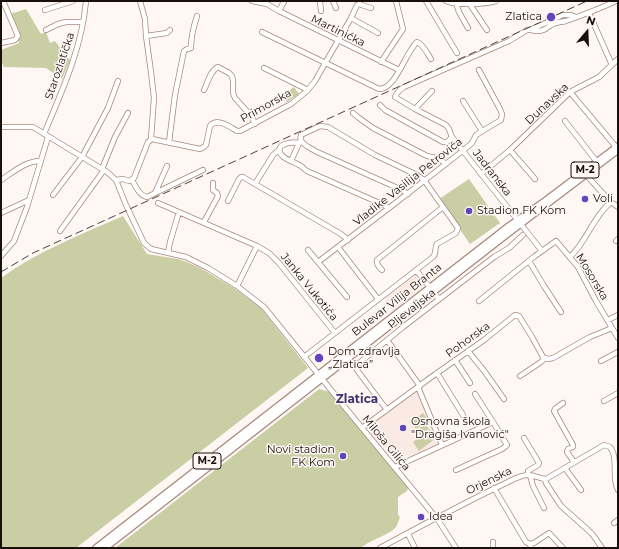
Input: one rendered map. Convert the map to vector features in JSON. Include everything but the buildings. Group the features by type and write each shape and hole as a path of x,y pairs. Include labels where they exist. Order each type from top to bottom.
{"main road":[{"name":"Bulevar Vilija Branta","path":"96,548 432,290 545,201 617,148"},
{"name":"Bulevar Vilija Branta","path":"519,222 586,175 617,148"},
{"name":"Bulevar Vilija Branta","path":"105,548 320,376"}],"street":[{"path":"1,43 16,40 18,36 3,1"},
{"path":"45,10 73,1"},
{"name":"Starozlatička","path":"1,256 14,241 29,200 41,161 46,135 73,62 83,22 86,1"},
{"path":"132,180 148,142 151,140 154,98 145,19 140,1"},
{"name":"Martinićka","path":"252,1 266,4 399,70"},
{"path":"279,11 284,1"},
{"path":"320,1 321,11"},
{"path":"333,1 336,8"},
{"path":"381,62 402,29 396,1"},
{"path":"426,1 457,53"},
{"path":"446,1 456,3 482,3 496,1"},
{"path":"612,65 589,13 616,1"},
{"path":"456,3 468,28"},
{"path":"469,3 486,30"},
{"name":"Primorska","path":"151,140 155,139 202,148 206,145 210,126 214,123 219,122 237,131 255,124 291,104 315,82 358,4 371,8"},
{"name":"Jadranska","path":"519,222 452,137 446,125 395,97 397,92 404,87 509,41 530,30 537,32 555,23 564,22 589,13"},
{"path":"169,142 175,95 184,51 191,48 194,23 197,16"},
{"path":"351,18 378,32"},
{"path":"46,30 66,22 83,22"},
{"path":"146,36 167,33 170,30"},
{"path":"262,32 378,88 383,88 391,82 409,51 417,42 421,44 431,58"},
{"name":"Dunavska","path":"481,174 510,150 570,92 599,77 618,60"},
{"path":"204,90 215,68 218,67 229,74 233,79 233,93 235,98 252,117 255,124"},
{"path":"264,68 308,90"},
{"name":"Vladike Vasilija Petrovića","path":"318,262 463,151 472,143 476,135 500,121 502,114 498,102 479,70"},
{"path":"53,195 82,157 108,108 118,81"},
{"path":"415,109 432,91"},
{"path":"570,92 617,148"},
{"path":"463,101 482,131"},
{"path":"380,105 385,110 443,142 447,142 452,137"},
{"path":"353,113 373,128 427,156 440,159 446,164"},
{"path":"60,231 103,169 117,134 128,114"},
{"path":"565,121 597,162"},
{"path":"291,161 300,142 301,135 320,126 330,128 424,180 458,228 456,233 437,244 434,256 304,357"},
{"path":"1,127 33,127 103,169 116,180 121,178 129,181 132,180"},
{"path":"255,184 273,155 280,150 281,146 284,144 300,142 321,154 408,194"},
{"path":"280,150 283,157 302,166 307,171 389,208"},
{"path":"510,150 535,179"},
{"path":"1,180 21,167 34,161 41,161"},
{"path":"155,192 167,166"},
{"path":"132,180 139,192 143,196 147,197 203,170"},
{"path":"586,175 611,202 618,207"},
{"path":"228,201 241,177 348,240"},
{"name":"Miloša Gilića","path":"116,180 144,243 151,249 186,257 208,268 237,286 264,307 436,518 456,548"},
{"path":"204,222 218,196 213,190 213,183"},
{"path":"1,213 29,200"},
{"path":"570,257 578,248 600,214 611,202"},
{"name":"Janka Vukotića","path":"158,203 204,222 269,253 279,263 335,333"},
{"path":"382,270 377,265 377,260 443,207"},
{"path":"168,253 179,212"},
{"path":"479,301 542,251 519,222"},
{"name":"Pljevaljska","path":"387,410 357,370 356,367 358,364 439,299 494,257 509,248 523,235"},
{"name":"Mosorska","path":"542,251 556,241 570,257 581,272 590,291 618,338"},
{"path":"237,286 257,246"},
{"path":"338,248 378,299"},
{"path":"308,250 347,297"},
{"path":"529,261 561,312"},
{"path":"416,270 439,299"},
{"name":"Pohorska","path":"362,428 484,340 514,315 519,316 545,358"},
{"path":"608,320 618,315"},
{"path":"520,376 545,358 553,358 590,336 612,328"},
{"path":"388,340 419,387 442,445"},
{"path":"468,351 504,399"},
{"path":"601,361 618,352"},
{"path":"455,360 470,383"},
{"path":"437,373 463,414"},
{"path":"604,401 618,393"},
{"path":"456,470 506,446 475,394"},
{"path":"563,403 554,411 572,443 572,447 568,449 567,452 574,462"},
{"path":"395,467 493,422"},
{"path":"524,438 539,462 538,465 528,470 533,486 544,508"},
{"path":"602,548 593,535 561,506 545,479 604,445 609,446 616,456 616,484 618,489"},
{"path":"565,468 581,490"},
{"name":"Orjenska","path":"380,548 494,488 519,477 529,475 545,479"},
{"path":"494,488 526,542 530,546 549,533 563,548"},
{"path":"408,534 415,548"},
{"path":"493,542 493,548"}],"shaded area":[{"path":"412,275 417,275 423,286 393,311 383,298"},
{"name":"Osnovna škola \"Dragiša Ivanović\"","path":"416,392 438,443 437,445 417,454 416,453 410,457 408,455 401,458 399,462 396,463 392,460 393,457 382,444 379,444 369,432 378,425 376,421"}],"green space":[{"path":"26,9 41,34 46,32 50,43 55,41 70,60 62,79 46,68 4,67 1,60 1,50 19,43 7,15"},
{"path":"294,87 299,94 287,102 282,96"},
{"name":"Stadion FK Kom","path":"469,179 500,223 470,244 439,199"},
{"path":"123,216 147,254 178,259 202,269 234,288 260,307 308,368 76,548 1,548 1,278 15,268 45,251"},
{"path":"319,389 330,392 408,488 407,491 398,497 398,514 400,518 393,530 369,542 361,548 115,548"},
{"path":"423,413 428,420 416,429 411,422"},
{"path":"425,423 429,429 420,435 417,430"},
{"path":"430,429 436,438 419,451 413,442"}],"railway":[{"path":"1,272 33,253 587,1"}],"place":[{"name":"Zlatica","path":"551,17"},
{"name":"Voli","path":"585,199"},
{"name":"Stadion FK Kom","path":"469,211"},
{"name":"Dom zdravlja „Zlatica”","path":"319,358"},
{"name":"Osnovna škola \"Dragiša Ivanović\"","path":"403,428"},
{"name":"Novi stadion FK Kom","path":"343,456"},
{"name":"Idea","path":"421,517"}],"district":[{"name":"Zlatica","path":"357,399"}]}
